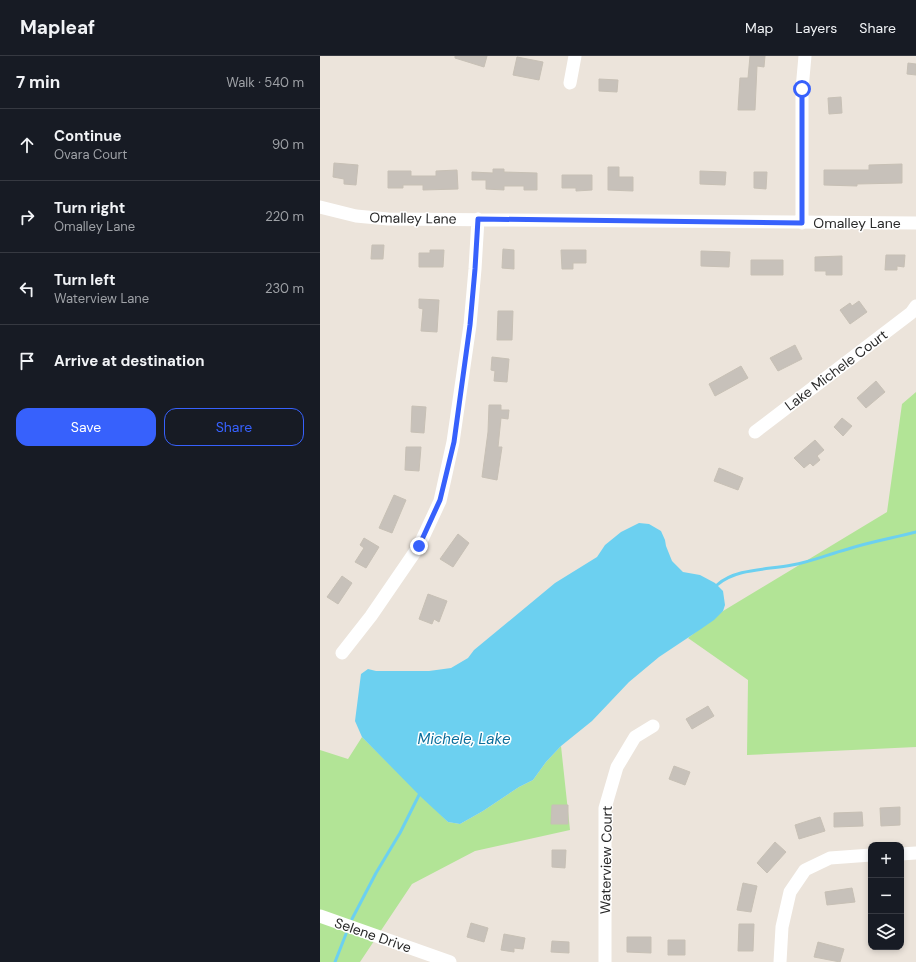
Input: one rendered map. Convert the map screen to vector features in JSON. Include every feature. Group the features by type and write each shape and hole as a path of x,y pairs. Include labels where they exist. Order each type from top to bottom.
{"street":[{"path":"570,83 575,56"},
{"path":"802,223 802,89 805,56"},
{"name":"Omalley Lane","path":"320,207 356,216 388,219 916,223"},
{"path":"342,653 371,616 419,546 440,500 454,442 470,325 478,219"},
{"name":"Lake Michele Court","path":"756,432 911,313 916,306"},
{"name":"Waterview Court","path":"605,962 604,808 617,767 635,737 653,726"},
{"path":"904,854 916,853"},
{"path":"780,962 782,927 790,892 804,870 830,858 868,856"},
{"name":"Selene Drive","path":"320,916 450,962"}],"green space":[{"path":"916,392 916,747 747,755 748,680 688,638 723,611 887,512 902,404"},
{"path":"362,737 448,822 460,824 483,811 519,787 533,780 546,762 561,746 570,830 475,851 412,884 360,962 320,962 320,750 348,759"}],"water":[{"name":"Michele, Lake","path":"639,523 649,524 661,531 672,561 683,572 700,575 715,583 723,591 725,605 723,611 714,620 659,657 629,682 592,721 561,746 546,762 533,780 519,787 483,811 460,824 448,822 362,737 355,721 361,674 368,669 376,671 429,671 451,668 468,658 474,650 555,583 597,557 605,545 621,532"}],"building":[{"path":"455,56 487,56 484,67 455,58"},
{"path":"750,56 765,56 764,67 757,66 755,110 738,110 740,78 748,78"},
{"path":"517,57 543,62 539,80 513,75"},
{"path":"908,63 916,64 916,75 907,74"},
{"path":"599,79 618,80 617,92 599,91"},
{"path":"841,97 842,113 829,114 828,98"},
{"path":"334,163 358,165 356,185 344,184 344,179 333,177"},
{"path":"902,164 902,183 857,184 857,186 824,185 824,170 869,170 869,165"},
{"path":"608,167 619,167 619,177 633,177 633,191 608,190"},
{"path":"493,169 504,169 504,172 537,173 537,190 524,190 524,186 504,186 504,190 486,189 486,180 472,180 472,172 493,173"},
{"path":"457,170 458,189 423,190 423,185 403,185 403,188 388,188 388,171 411,171 411,176 436,176 436,171"},
{"path":"700,171 726,172 725,185 700,184"},
{"path":"754,172 767,172 766,189 754,188"},
{"path":"562,175 592,175 592,190 576,191 576,188 562,188"},
{"path":"372,245 384,245 383,259 371,259"},
{"path":"503,249 514,250 514,269 502,268"},
{"path":"430,250 444,250 443,267 419,267 419,253 430,253"},
{"path":"561,250 586,250 586,263 573,263 573,269 562,269"},
{"path":"701,251 730,252 729,267 701,266"},
{"path":"886,255 905,255 904,267 897,266 897,270 885,270"},
{"path":"842,256 842,275 826,275 826,271 815,271 815,257"},
{"path":"751,260 783,260 783,275 751,275"},
{"path":"419,299 439,300 437,332 421,331 423,309 419,308"},
{"path":"859,301 867,312 850,324 840,310 850,303 852,306"},
{"path":"498,311 513,311 512,340 497,340"},
{"path":"795,345 802,359 778,371 770,358"},
{"path":"492,357 509,359 507,382 494,381 495,371 491,370"},
{"path":"741,366 748,378 715,396 709,384"},
{"path":"876,381 885,392 866,408 857,398"},
{"path":"489,405 501,405 501,410 509,410 508,419 501,418 498,447 502,447 497,480 482,477 488,432"},
{"path":"412,406 426,407 424,433 411,432"},
{"path":"842,418 852,426 843,436 834,427"},
{"path":"815,440 824,450 817,456 820,460 813,466 810,463 804,468 794,458"},
{"path":"406,447 421,447 419,471 405,470"},
{"path":"719,468 743,478 738,490 714,481"},
{"path":"394,495 406,500 392,533 379,528"},
{"path":"458,534 469,543 453,567 440,559"},
{"path":"364,538 379,547 366,568 355,562 364,548 360,545"},
{"path":"342,576 352,583 338,604 327,597"},
{"path":"428,594 447,601 439,622 434,619 432,624 419,619"},
{"path":"708,706 714,716 692,729 686,719"},
{"path":"674,766 690,772 685,785 669,779"},
{"path":"552,805 568,805 568,824 551,824"},
{"path":"900,807 900,825 881,826 880,808"},
{"path":"862,812 863,826 834,827 834,813"},
{"path":"820,817 825,831 799,839 795,825"},
{"path":"775,842 786,852 767,873 757,863"},
{"path":"552,850 566,850 565,868 552,867"},
{"path":"743,883 757,886 751,912 737,910"},
{"path":"852,888 855,902 827,905 825,892"},
{"path":"471,923 488,928 484,942 467,937"},
{"path":"739,924 754,924 753,951 738,951"},
{"path":"504,934 525,938 523,949 514,948 514,952 501,950"},
{"path":"627,937 651,937 651,953 627,952"},
{"path":"668,940 685,940 685,955 668,955"},
{"path":"552,941 569,942 569,953 551,952"},
{"path":"818,942 844,949 840,962 814,957"}],"waterway":[{"path":"717,585 733,575 753,570 799,564 865,544 916,532"},
{"path":"352,919 376,873 400,833 419,795"},
{"path":"335,962 346,934"}],"route":[{"path":"419,546 440,500 454,442 470,325 478,219 802,223 802,89"}]}
